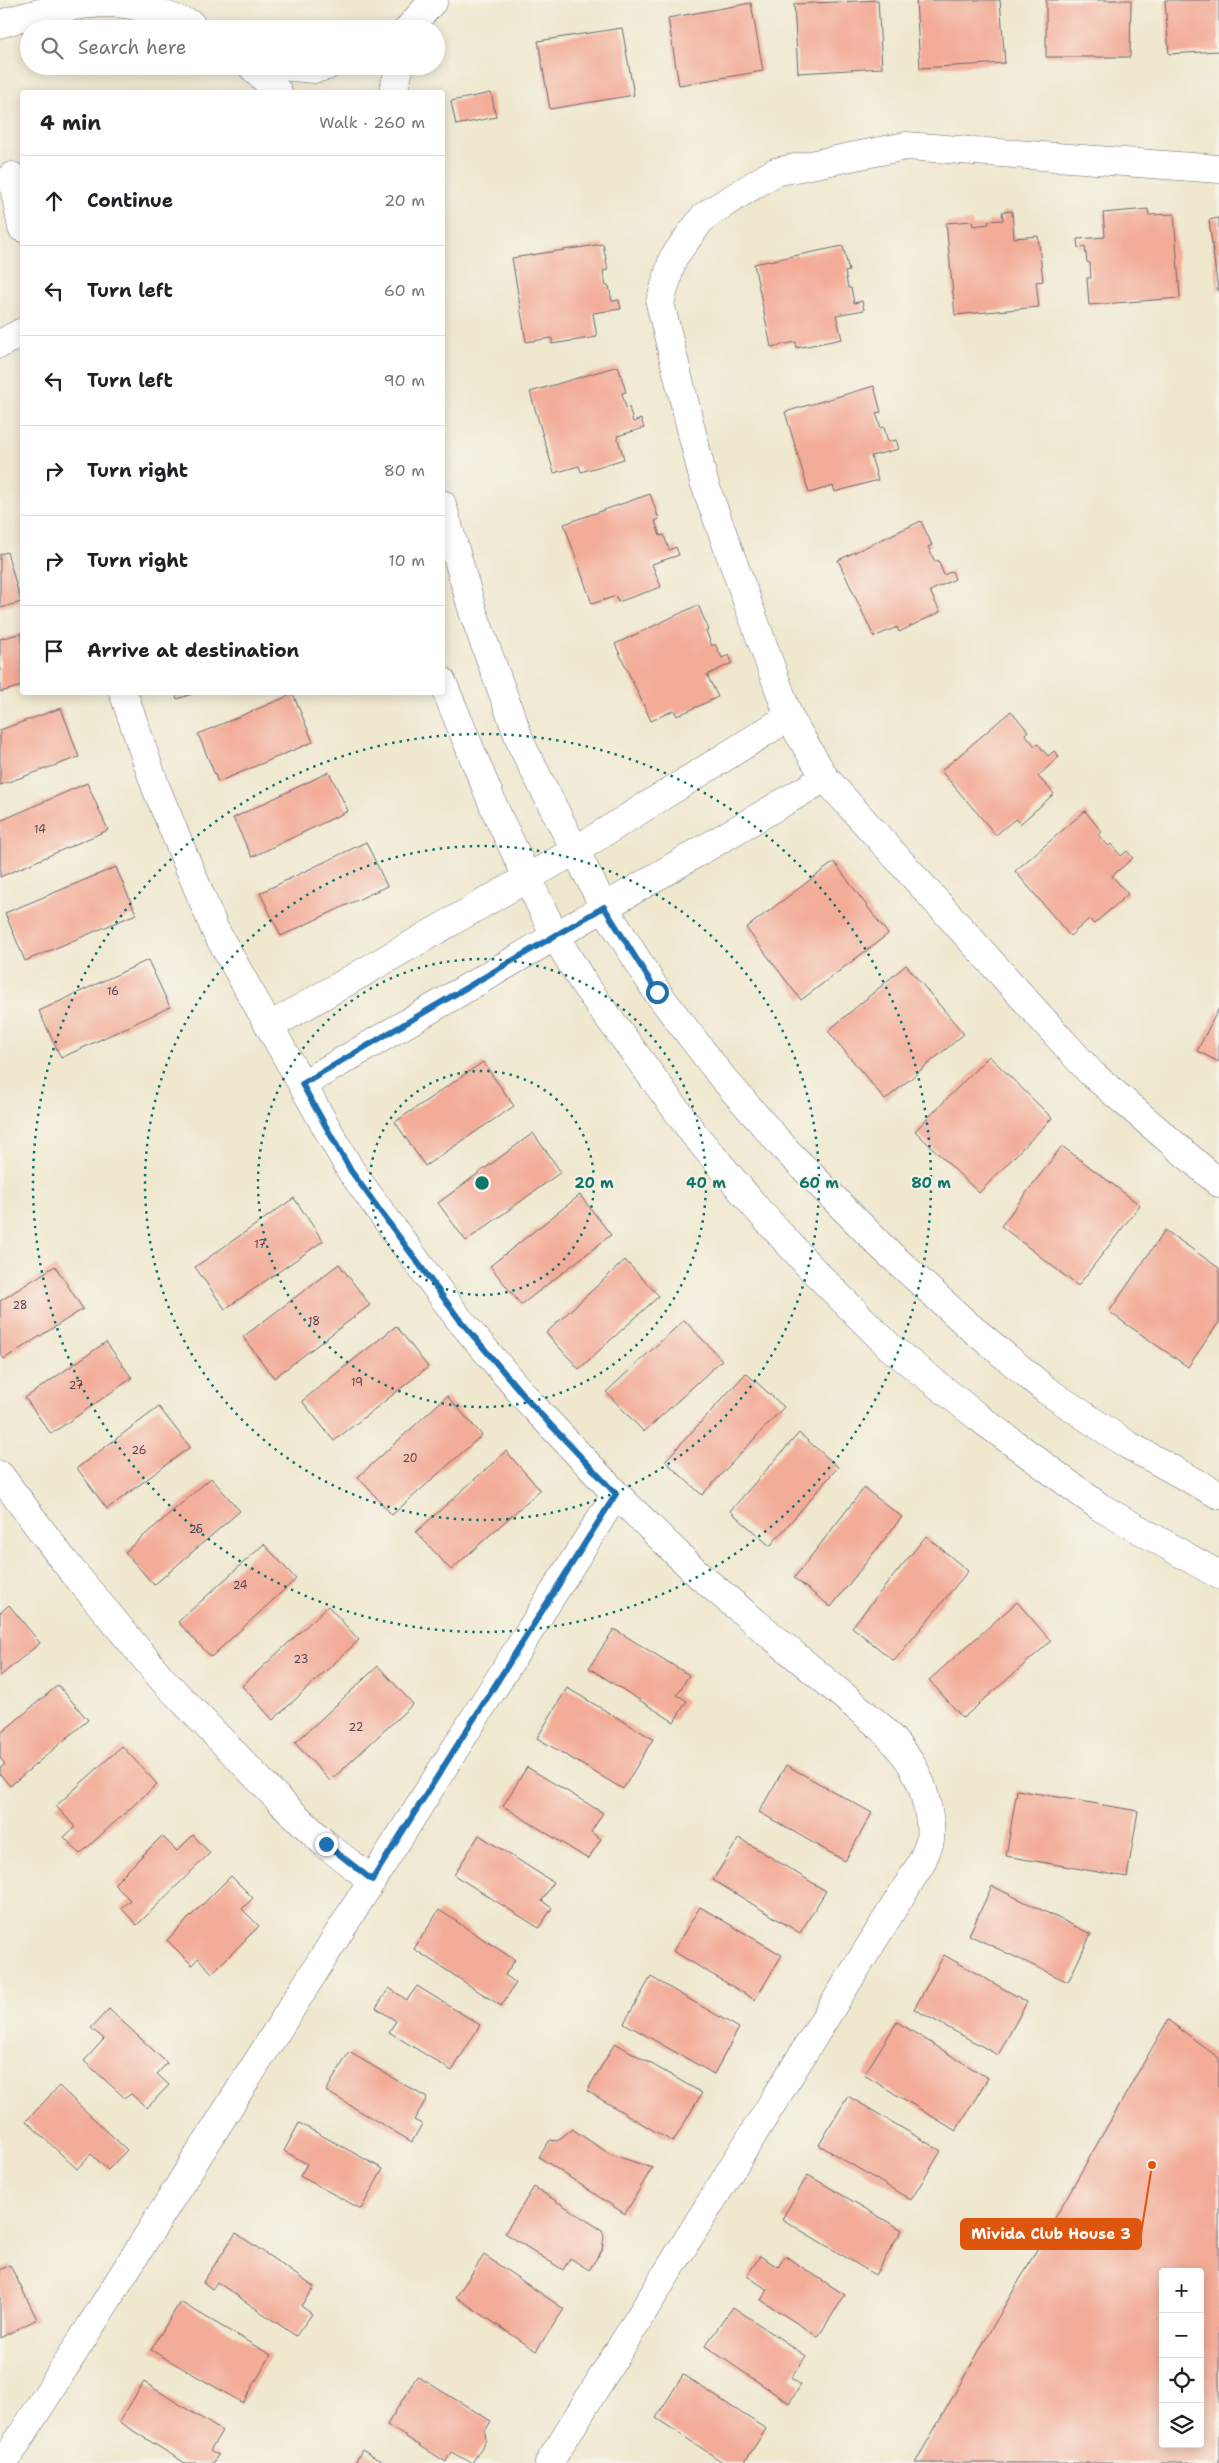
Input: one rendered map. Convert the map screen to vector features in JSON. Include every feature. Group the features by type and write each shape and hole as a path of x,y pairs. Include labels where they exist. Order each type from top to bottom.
{"street":[{"path":"172,0 189,20"},
{"path":"0,24 58,10 98,3 126,4 175,20"},
{"path":"260,75 276,90"},
{"path":"394,90 398,75"},
{"path":"1219,170 906,146 775,172 704,216 673,258 660,303 704,482 789,718 825,778 1091,1073 1219,1183"},
{"path":"12,176 20,218"},
{"path":"0,344 20,333"},
{"path":"445,514 473,612 522,746 604,907 657,992 722,1076 784,1148 884,1248 969,1326 1046,1390 1128,1445 1219,1495"},
{"path":"445,688 497,814 555,936 584,984 694,1134 811,1268 890,1346 978,1417 1100,1506 1219,1575"},
{"path":"124,695 156,788 215,930 351,1171 459,1319 530,1403 616,1494 700,1576 882,1728 918,1771 924,1791 930,1819 930,1841 922,1862 549,2463"},
{"path":"270,1026 576,850 789,718"},
{"path":"302,1084 825,778"},
{"path":"0,1475 8,1503 64,1561 163,1680 276,1798 326,1844 372,1880"},
{"path":"4,2463 616,1494"}],"building":[{"path":"878,0 882,68 798,73 794,4"},
{"path":"916,0 1000,0 1005,63 920,68"},
{"path":"1046,0 1131,0 1130,57 1046,57"},
{"path":"1165,0 1219,0 1219,51 1169,54"},
{"path":"751,3 763,71 679,85 668,18"},
{"path":"622,28 634,95 550,109 538,41"},
{"path":"491,93 496,117 456,125 451,101"},
{"path":"1148,209 1149,215 1174,214 1180,298 1089,305 1087,278 1091,278 1090,263 1087,262 1085,247 1078,248 1077,239 1105,237 1103,213"},
{"path":"1012,211 1014,238 1038,236 1043,281 1036,282 1039,307 955,315 946,223 972,221 973,226 989,224 988,221 1003,220 1002,212"},
{"path":"1219,218 1219,291 1218,291 1209,220"},
{"path":"603,244 608,270 603,271 606,286 609,286 612,301 619,300 621,309 593,313 597,337 552,344 552,338 526,342 512,258"},
{"path":"843,246 849,271 845,272 848,288 851,288 854,303 862,301 864,310 836,315 842,339 797,348 796,342 771,347 754,264"},
{"path":"618,366 626,392 622,393 626,408 629,407 633,422 641,419 644,428 617,436 624,459 581,472 579,466 554,473 530,392"},
{"path":"874,386 881,412 876,413 881,428 884,427 888,442 896,440 899,449 871,456 878,480 835,492 833,486 809,493 785,412"},
{"path":"650,494 659,519 655,521 660,536 664,535 669,550 676,547 679,555 652,564 661,587 618,602 616,596 592,604 564,524"},
{"path":"921,521 932,545 928,547 935,562 938,560 944,575 952,571 955,579 930,591 940,612 899,632 897,627 874,637 838,560"},
{"path":"7,552 20,602 0,608 0,554"},
{"path":"698,605 709,630 706,631 712,646 715,644 722,658 729,655 732,663 707,675 718,697 677,716 674,710 651,721 615,644"},
{"path":"20,634 20,687 0,692 0,639"},
{"path":"176,695 189,695 177,699"},
{"path":"293,695 313,742 218,782 198,734"},
{"path":"61,708 79,757 0,785 0,730"},
{"path":"1011,711 1028,731 1025,734 1035,746 1038,744 1048,756 1054,751 1059,757 1038,776 1054,794 1020,824 1015,819 996,835 941,771"},
{"path":"329,772 348,811 252,857 233,818"},
{"path":"87,783 108,830 0,877 0,821"},
{"path":"1085,811 1102,832 1098,835 1109,846 1111,844 1121,856 1127,851 1133,858 1112,876 1128,894 1094,924 1089,919 1070,936 1015,871"},
{"path":"366,842 387,886 281,936 260,893"},
{"path":"834,862 888,934 801,1000 746,928"},
{"path":"116,867 136,914 25,961 5,913"},
{"path":"148,960 170,1007 61,1058 39,1011"},
{"path":"906,965 964,1034 885,1100 828,1031"},
{"path":"1219,1008 1219,1062 1197,1051"},
{"path":"989,1056 1052,1118 979,1193 915,1131"},
{"path":"483,1062 514,1106 425,1166 395,1122"},
{"path":"533,1133 561,1172 466,1241 438,1203"},
{"path":"1062,1146 1140,1205 1078,1286 1001,1226"},
{"path":"580,1195 611,1235 521,1305 490,1266"},
{"path":"294,1198 323,1241 225,1309 195,1267"},
{"path":"1165,1230 1219,1268 1219,1322 1188,1367 1109,1312"},
{"path":"625,1260 659,1296 579,1369 546,1333"},
{"path":"339,1264 370,1305 274,1378 243,1337"},
{"path":"55,1266 83,1309 4,1359 0,1353 0,1301"},
{"path":"684,1320 722,1360 644,1432 606,1392"},
{"path":"396,1326 428,1367 334,1441 302,1401"},
{"path":"106,1342 132,1378 51,1434 25,1398"},
{"path":"746,1373 784,1407 702,1495 665,1461"},
{"path":"447,1396 482,1435 392,1515 358,1477"},
{"path":"159,1407 190,1447 107,1509 77,1468"},
{"path":"799,1433 838,1467 770,1546 730,1511"},
{"path":"506,1451 540,1490 451,1570 416,1532"},
{"path":"211,1478 240,1511 154,1585 125,1552"},
{"path":"864,1488 902,1517 831,1607 794,1578"},
{"path":"926,1536 968,1571 894,1661 852,1627"},
{"path":"264,1544 296,1579 211,1657 178,1622"},
{"path":"1017,1602 1051,1641 963,1718 929,1680"},
{"path":"9,1605 40,1643 0,1676 0,1613"},
{"path":"328,1606 359,1640 273,1720 242,1686"},
{"path":"614,1629 689,1675 677,1695 687,1701 674,1722 589,1668"},
{"path":"378,1666 413,1704 330,1781 295,1743"},
{"path":"58,1685 88,1720 10,1786 0,1774 0,1768 5,1764 0,1758 0,1734"},
{"path":"567,1688 653,1739 623,1789 537,1738"},
{"path":"122,1746 157,1784 80,1854 64,1837 75,1827 56,1806"},
{"path":"786,1765 872,1813 845,1861 759,1812"},
{"path":"527,1767 603,1813 591,1832 601,1839 588,1859 503,1806"},
{"path":"1017,1790 1138,1811 1127,1877 1006,1856"},
{"path":"193,1835 210,1853 137,1925 121,1908 130,1900 114,1884 162,1836 177,1851"},
{"path":"479,1835 553,1882 542,1901 552,1908 539,1928 454,1875"},
{"path":"739,1838 826,1891 800,1933 713,1880"},
{"path":"231,1876 253,1898 242,1909 259,1926 212,1973 198,1958 192,1965 167,1940"},
{"path":"992,1886 1091,1934 1068,1982 969,1935"},
{"path":"700,1907 782,1955 755,2000 673,1951"},
{"path":"439,1910 515,1960 505,1975 516,1983 501,2006 414,1949"},
{"path":"944,1955 1027,2002 998,2055 914,2009"},
{"path":"651,1977 739,2028 714,2074 624,2023"},
{"path":"417,1986 480,2025 452,2071 389,2032 396,2021 376,2008 389,1988 407,2000"},
{"path":"109,2009 167,2063 157,2074 169,2085 147,2108 131,2094 125,2098 84,2061 104,2039 91,2028"},
{"path":"1168,2020 1219,2058 1219,2463 915,2463"},
{"path":"897,2022 988,2078 956,2131 864,2075"},
{"path":"615,2043 702,2093 673,2142 587,2091"},
{"path":"349,2052 427,2098 414,2120 422,2124 412,2142 326,2091"},
{"path":"59,2086 127,2150 108,2170 91,2154 77,2169 26,2121"},
{"path":"848,2096 941,2151 911,2200 819,2145"},
{"path":"299,2123 383,2169 361,2209 300,2176 307,2164 284,2151"},
{"path":"572,2129 608,2153 652,2168 625,2214 539,2157 550,2140 557,2141"},
{"path":"808,2175 902,2230 875,2275 782,2219"},
{"path":"534,2187 602,2230 604,2236 602,2250 589,2270 570,2258 563,2270 505,2233"},
{"path":"236,2233 314,2287 301,2306 312,2314 296,2336 217,2282 212,2289 203,2282"},
{"path":"484,2255 564,2309 536,2351 456,2297"},
{"path":"760,2256 778,2267 785,2256 845,2295 818,2337 761,2300 768,2290 747,2276"},
{"path":"10,2265 37,2319 0,2338 0,2270"},
{"path":"180,2302 271,2355 243,2403 151,2350"},
{"path":"733,2307 806,2356 791,2378 801,2385 789,2403 705,2346"},
{"path":"683,2375 766,2429 744,2463 724,2463 656,2418"},
{"path":"417,2376 491,2421 485,2431 486,2440 472,2463 451,2452 446,2462 387,2425"},
{"path":"144,2382 222,2431 210,2450 218,2455 213,2463 185,2463 119,2422"},
{"path":"362,2450 384,2463 355,2463"}],"place":[{"name":"Mivida Club House 3","path":"1152,2165"}],"route":[{"path":"326,1844 372,1880 616,1494 530,1403 459,1319 351,1171 302,1084 604,907 657,992"}]}
